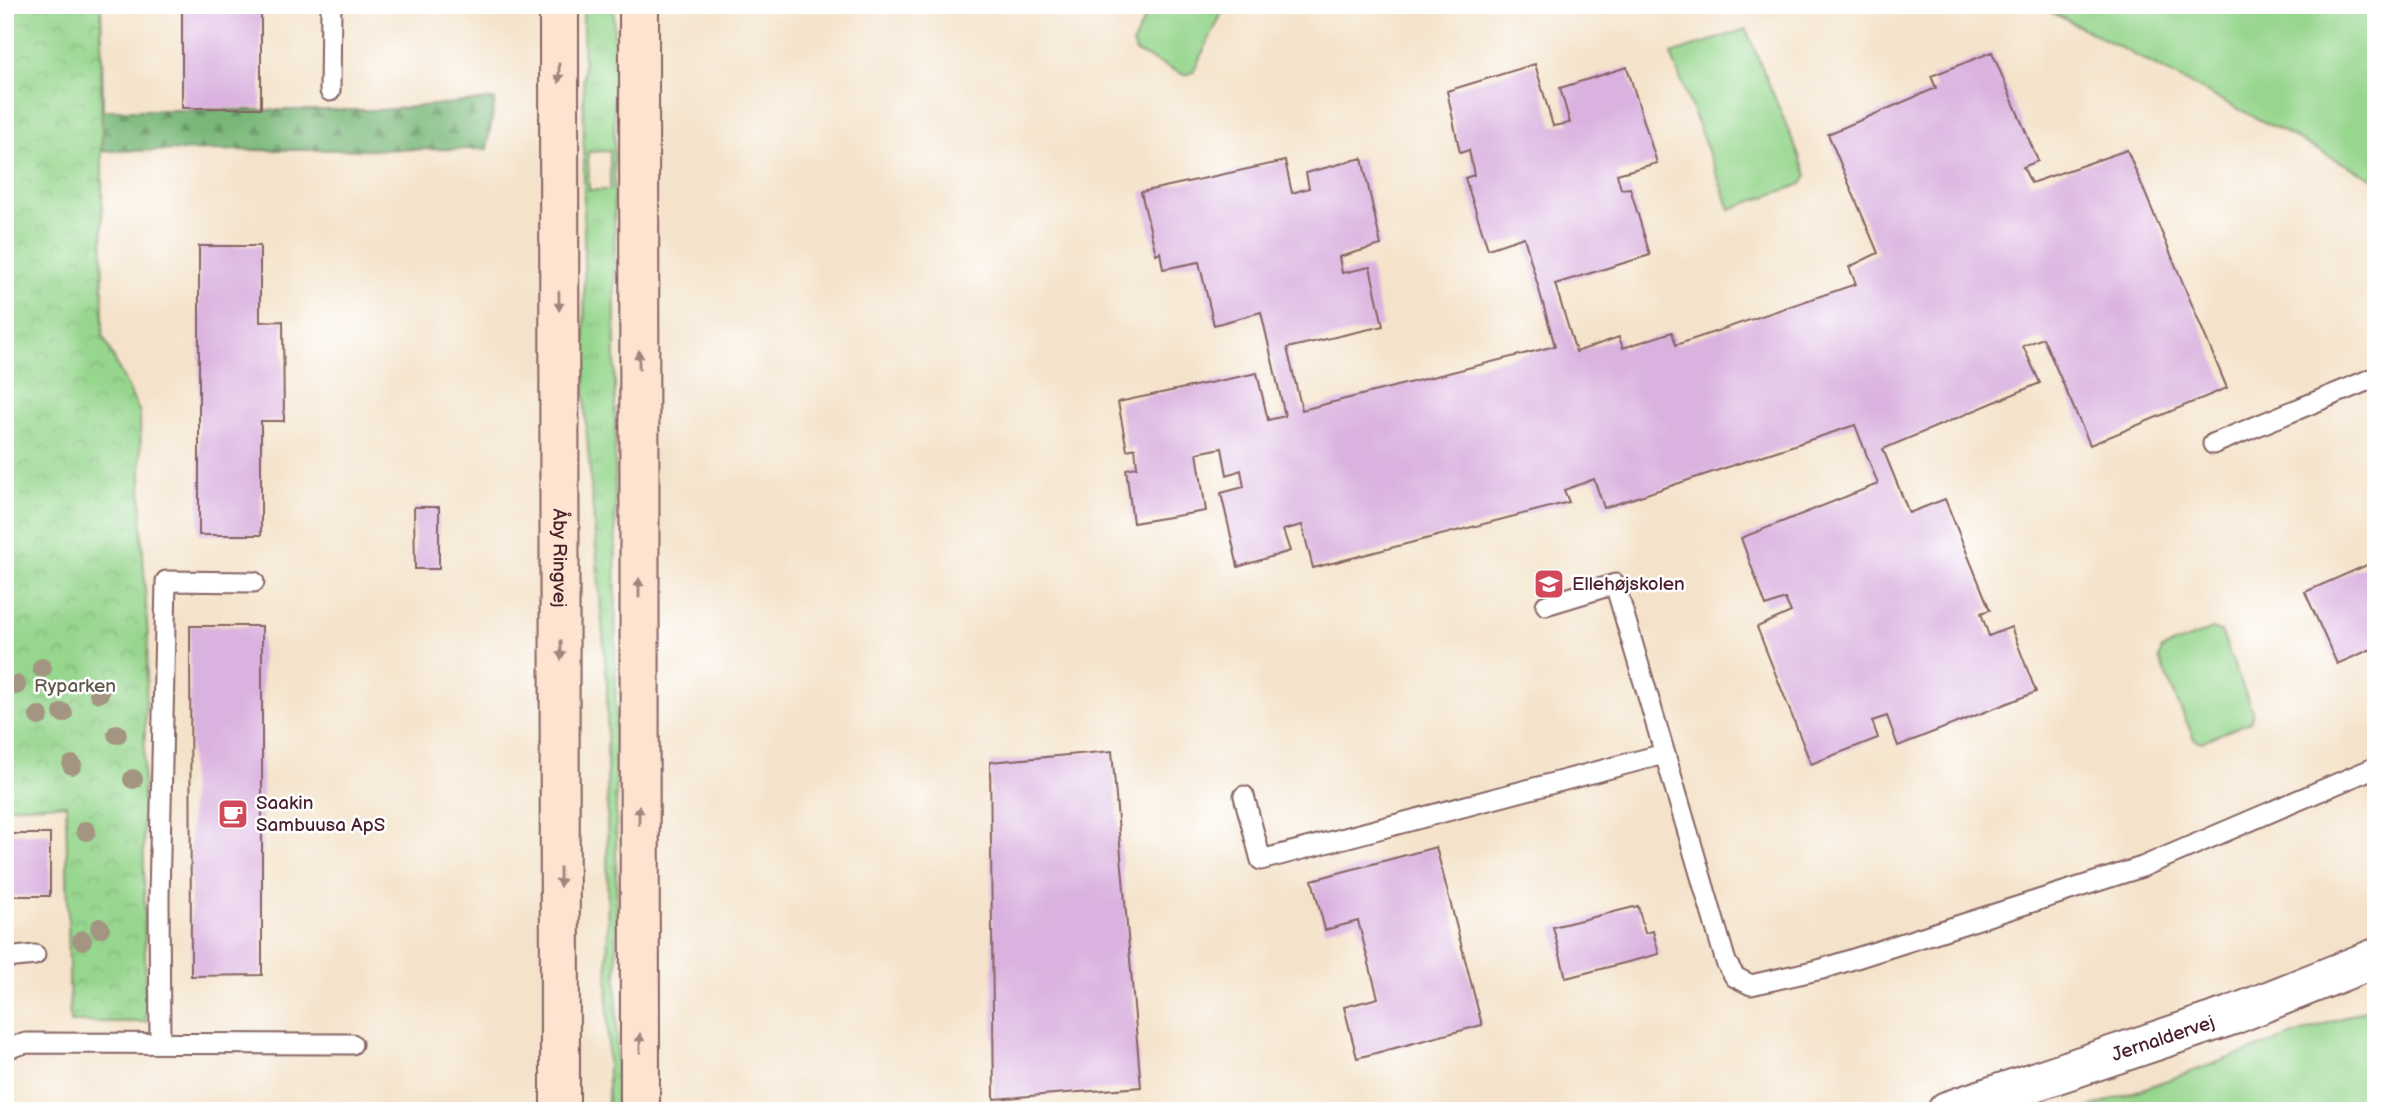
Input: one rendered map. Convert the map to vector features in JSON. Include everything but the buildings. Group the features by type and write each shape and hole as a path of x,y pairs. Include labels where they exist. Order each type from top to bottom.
{"main road":[{"name":"Åby Ringvej","path":"559,5 560,1111"},
{"path":"639,5 640,1111"}],"street":[{"name":"Jernaldervej","path":"1947,1111 2233,1015 2376,958"}],"lane":[{"path":"330,91 331,5"},
{"path":"2213,444 2376,377"},
{"path":"160,1042 159,898 166,581 254,582"},
{"path":"1546,605 1615,584 1726,962 1735,977 1751,985 1822,969 2141,867 2376,767"},
{"path":"1244,796 1261,860 1664,754"},
{"path":"5,958 35,955"},
{"path":"5,1049 26,1044 160,1042 352,1044"}],"green space":[{"name":"Ryparken","path":"5,5 101,5 103,336 140,413 142,537 148,639 143,792 146,1022 70,1022 66,804 5,807"},
{"path":"101,5 103,110 381,110 495,99 487,149 43,151"},
{"path":"583,5 614,5 617,1111 608,1111 607,685 585,411","holes":["610,151 610,190 589,190 588,152"]},
{"path":"1151,5 1226,5 1193,72 1184,75 1136,52 1133,43"},
{"path":"2038,5 2376,5 2376,180"},
{"path":"1746,29 1807,175 1802,184 1730,209 1671,54"},
{"path":"2212,629 2221,632 2253,713 2250,722 2201,742 2194,739 2159,659 2162,649"},
{"path":"2376,1006 2376,1111 2080,1111"}],"place":[{"name":"Ellehøjskolen","path":"1549,584"},
{"name":"Saakin Sambuusa ApS","path":"233,814"}]}
